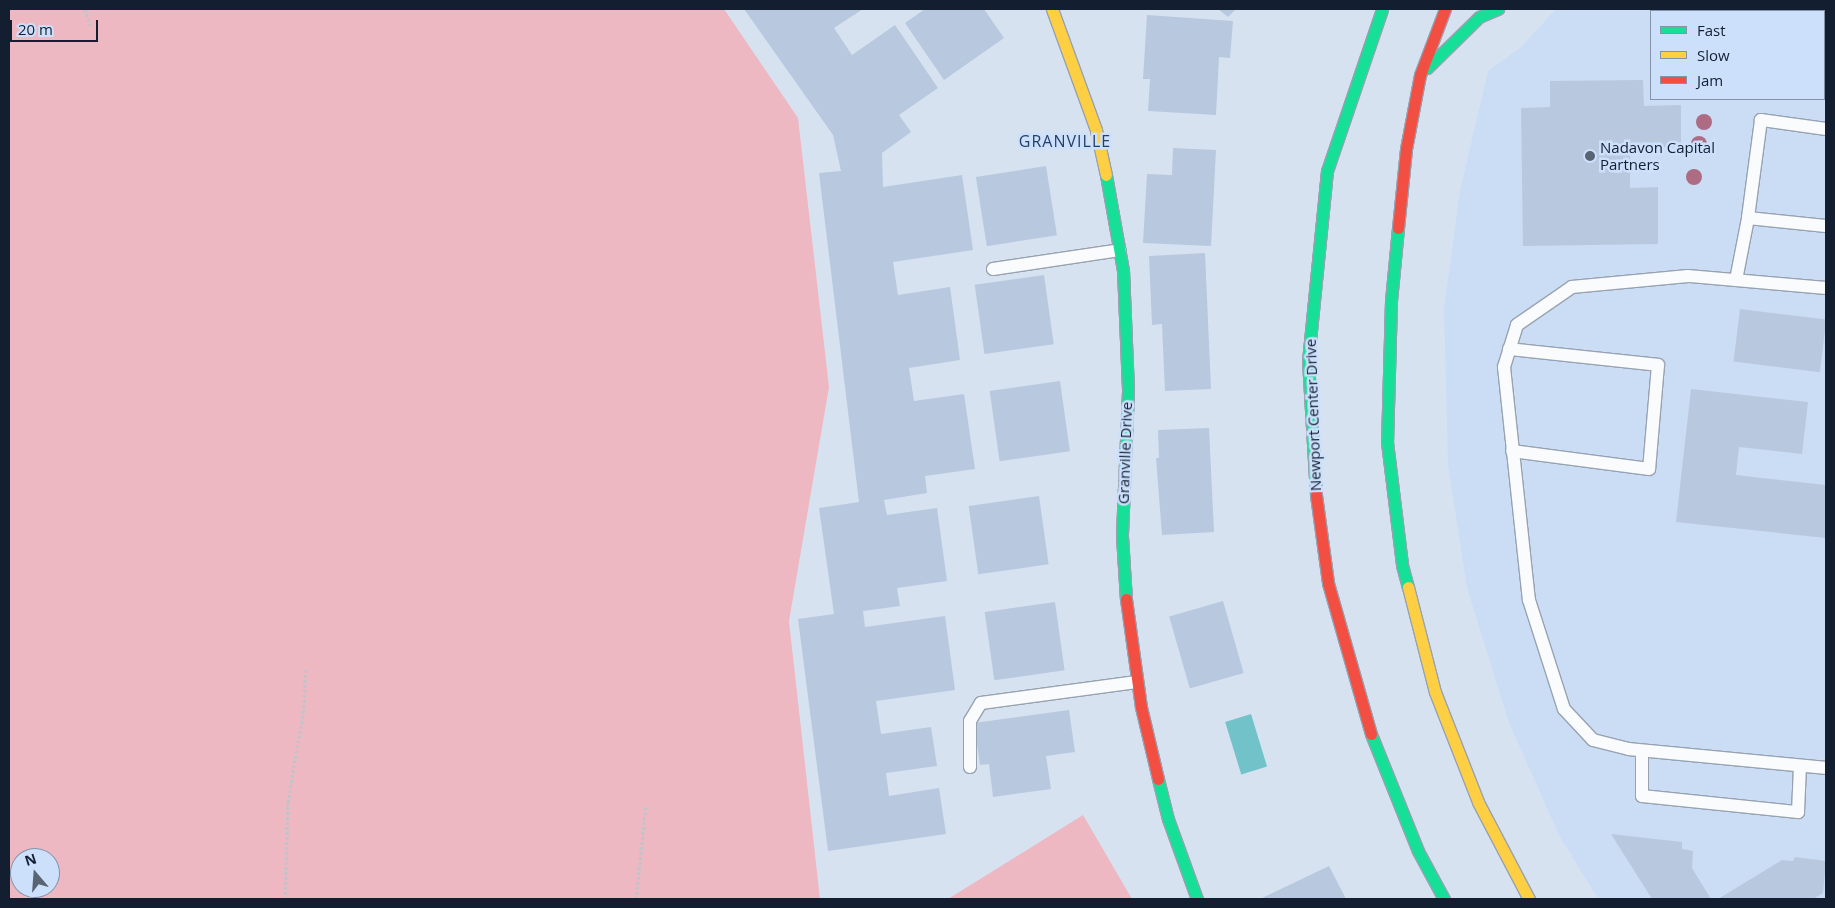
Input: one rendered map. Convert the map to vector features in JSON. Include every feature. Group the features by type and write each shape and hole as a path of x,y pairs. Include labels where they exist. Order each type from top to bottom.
{"main road":[{"name":"Granville Drive","path":"1052,9 1096,130 1112,199 1120,250 1128,391 1122,536 1127,623 1137,682 1168,819 1197,899"},
{"name":"Newport Center Drive","path":"1382,9 1367,46 1327,171 1308,361 1312,467 1328,583 1366,718 1418,851 1444,899"},
{"path":"1445,9 1420,75 1406,149 1391,301 1386,442 1402,565 1435,692 1478,802 1529,899"},
{"path":"1420,75 1479,17 1498,9"},
{"path":"1364,28 1367,46"}],"lane":[{"path":"1736,280 1748,218 1761,120 1826,129"},
{"path":"1748,218 1826,226"},
{"path":"993,269 1120,250"},
{"path":"1826,288 1688,276 1572,287 1516,325 1504,367 1529,600 1564,709 1593,740 1642,751 1826,768"},
{"path":"1510,349 1658,365 1649,469 1512,451"},
{"path":"970,767 970,722 981,703 1137,682"},
{"path":"1642,751 1642,796 1798,812 1800,766"}],"path":[{"path":"85,9 91,28"},
{"path":"285,899 288,802 304,707 305,670"},
{"path":"636,899 646,806"}],"shaded area":[{"path":"9,9 724,9 798,118 829,387 789,621 820,899 9,899"},
{"path":"1556,9 1826,9 1826,899 1598,899 1559,835 1509,723 1467,588 1448,465 1444,308 1460,191 1488,71 1520,48"},
{"path":"1083,815 1132,899 948,899"}],"water":[{"path":"1251,714 1267,767 1241,774 1225,722"}],"building":[{"path":"744,9 863,9 834,28 852,55 895,25 938,88 899,115 911,132 882,153 883,187 962,175 973,250 893,262 898,295 950,287 960,360 909,368 914,401 964,394 975,469 925,476 927,493 884,500 887,515 937,508 947,581 897,588 900,606 863,611 865,627 945,616 955,690 876,701 881,734 931,727 937,766 886,773 889,796 939,788 946,834 828,851 798,619 834,614 819,508 859,502 819,173 841,171 833,135"},
{"path":"925,9 984,9 1004,38 944,80 905,23"},
{"path":"1218,9 1236,9 1228,17"},
{"path":"1147,15 1233,21 1230,58 1219,57 1216,115 1148,111 1150,79 1143,79"},
{"path":"1643,80 1644,106 1681,105 1681,147 1630,148 1630,188 1658,187 1658,244 1523,246 1521,108 1550,107 1550,81"},
{"path":"1173,148 1216,150 1211,246 1143,243 1147,174 1172,175"},
{"path":"1046,166 1057,235 987,246 976,177"},
{"path":"1205,253 1211,389 1165,391 1162,324 1152,325 1149,256"},
{"path":"1044,275 1054,344 984,354 975,285"},
{"path":"1740,309 1826,320 1820,372 1734,362"},
{"path":"1060,381 1070,451 1000,461 990,391"},
{"path":"1691,389 1808,402 1802,454 1739,447 1736,475 1826,485 1826,538 1676,522"},
{"path":"1209,428 1214,532 1162,535 1156,458 1159,458 1158,430"},
{"path":"1039,496 1049,564 978,574 969,506"},
{"path":"1223,601 1244,673 1190,689 1169,616"},
{"path":"1055,602 1065,670 994,680 985,612"},
{"path":"1069,710 1075,752 1046,756 1051,789 993,797 989,764 980,765 974,723"},
{"path":"1611,834 1682,842 1682,849 1693,851 1692,868 1711,899 1652,899"},
{"path":"1795,857 1826,861 1823,893 1813,899 1718,899 1782,860 1793,861"},
{"path":"1329,866 1346,899 1260,899"}],"traffic: fast":[{"path":"1316,495 1308,361 1327,171 1382,9"},
{"path":"1427,68 1479,17 1498,9"},
{"path":"1669,9 1674,10"},
{"path":"1106,175 1123,270 1128,391 1122,536 1126,599"},
{"path":"1398,228 1391,301 1387,442 1402,565 1408,587"},
{"path":"1371,734 1418,851 1444,899"},
{"path":"1158,779 1168,819 1197,899"}],"traffic: slow":[{"path":"1052,9 1096,130 1106,175"},
{"path":"1408,587 1435,692 1478,802 1529,899"}],"traffic: jam":[{"path":"1398,228 1406,149 1420,75 1445,9"},
{"path":"1316,495 1328,583 1371,734"},
{"path":"1126,599 1141,707 1158,779"}],"place":[{"name":"Nadavon Capital Partners","path":"1590,156"}],"district":[{"name":"GRANVILLE","path":"1065,141"}]}
